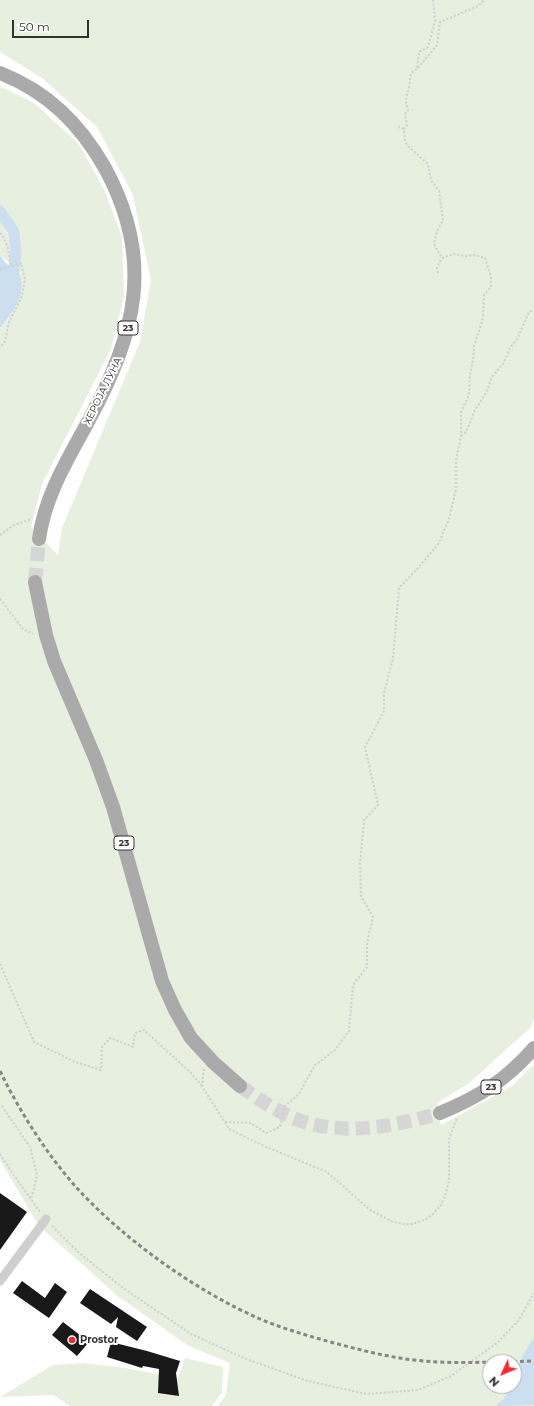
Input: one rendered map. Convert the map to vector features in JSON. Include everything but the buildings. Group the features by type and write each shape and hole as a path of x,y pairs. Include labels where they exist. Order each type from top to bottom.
{"main road":[{"name":"ХЕРОЈА ЛУНА","path":"0,73 25,84 43,95 67,116 87,141 98,157 118,195 130,235 134,257 135,289 131,320 120,355 107,386 60,474 44,514 39,539"},
{"name":"23","path":"35,582 49,644 113,806 162,981 183,1025 191,1038 240,1086"},
{"name":"23","path":"440,1113 478,1096 512,1071 534,1048"}],"street":[{"path":"0,1281 46,1219"}],"path":[{"path":"417,69 419,52 428,47 435,22 433,0"},
{"path":"442,258 434,244 437,231 443,220 439,192 432,180 428,164 405,142 404,129 407,125 405,114 408,110 406,97 409,89 411,74 437,45 440,22 478,6 484,0"},
{"path":"398,127 404,129"},
{"path":"0,233 10,254 10,266"},
{"path":"225,1122 251,1123 266,1133 280,1127 285,1106 298,1096 315,1065 335,1050 349,1031 353,985 367,967 367,943 373,917 361,896 360,864 364,820 378,805 365,747 384,711 384,693 393,658 398,588 417,569 439,543 449,519 456,488 456,460 461,436 461,412 469,395 474,346 483,318 484,295 491,286 491,277 485,258 475,255 466,256 454,254 442,258 437,267 438,273"},
{"path":"0,269 21,263 25,279 22,296 9,322 5,341 0,348"},
{"path":"461,436 466,432 475,410 486,393 492,377 503,364 530,312 534,310"},
{"path":"0,535 14,525 44,514"},
{"path":"0,600 24,629 49,644"},
{"path":"0,964 34,1042 75,1062 101,1070 102,1047 110,1038 133,1047 135,1033 144,1030 191,1073 202,1086 229,1129 264,1146 326,1172 370,1210 393,1222 408,1224 418,1222 433,1214 441,1205 449,1181 449,1139 457,1117 456,1106"},
{"path":"202,1086 208,1056"},
{"path":"2,1106 30,1147 37,1175 31,1200"},
{"path":"0,1154 31,1200 46,1219 78,1252 123,1288 191,1334 246,1360 308,1381 366,1394 418,1390 451,1376 497,1343 519,1320 534,1293"}],"green space":[{"path":"0,0 534,0 534,1019 531,1027 469,1083 437,1103 441,1125 512,1086 534,1064 534,1406 218,1406 226,1395 230,1363 187,1345 119,1297 39,1226 0,1160 0,328 15,308 19,300 22,285 16,270 0,255 0,86 34,103 79,144 105,191 122,237 124,296 111,349 42,484 31,527 58,555 62,528 140,342 151,280 133,195 97,127 42,78 0,52"},
{"path":"185,1358 223,1367 222,1392 212,1406 70,1406 53,1395 0,1397 53,1365 83,1363 125,1368 178,1378"}],"water":[{"path":"0,255 9,266 18,272 22,287 18,302 10,316 0,328"},
{"path":"534,1337 534,1405 496,1406 504,1399 506,1394 522,1394 522,1358"}],"waterway":[{"path":"0,211 14,232 16,253 14,269 9,283 0,298"}],"tunnel":[{"path":"35,582 39,539"},
{"path":"240,1086 270,1106 293,1118 336,1128 371,1128 406,1122 440,1113"}],"railway":[{"path":"0,1071 34,1132 76,1187 116,1226 186,1279 211,1294 269,1323 334,1343 404,1359 424,1361 482,1362"},
{"path":"522,1361 534,1361"}],"place":[{"name":"Prostor","path":"72,1340"}]}
